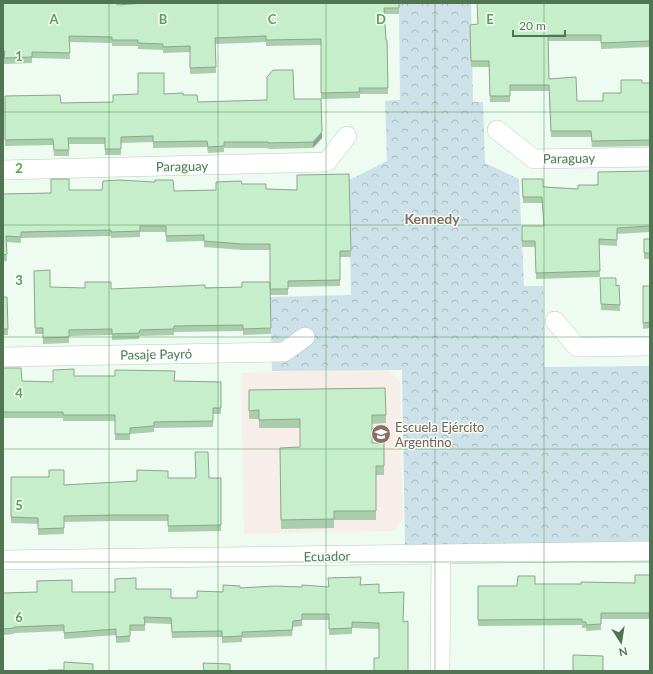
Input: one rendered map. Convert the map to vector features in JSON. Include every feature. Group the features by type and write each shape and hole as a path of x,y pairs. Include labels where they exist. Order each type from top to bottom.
{"street":[{"name":"Paraguay","path":"497,130 534,159 650,157"},
{"name":"Paraguay","path":"3,170 327,162 347,136"},
{"path":"555,321 576,347 650,346"},
{"name":"Pasaje Payró","path":"3,357 284,352 305,337"},
{"name":"Ecuador","path":"3,560 650,551"},
{"path":"440,671 441,554"}],"shaded area":[{"path":"386,368 400,381 403,519 395,531 244,534 241,373"}],"green space":[{"path":"399,3 471,3 473,102 483,102 485,163 519,179 524,286 543,286 544,367 650,366 650,541 405,546 402,370 272,371 270,297 351,295 349,180 387,161 385,101 400,100"}],"building":[{"path":"3,3 117,3 117,5 145,3 399,3 399,8 384,8 387,40 388,88 359,88 360,92 321,93 321,39 266,40 266,36 215,38 216,67 190,68 190,46 163,47 163,44 138,43 138,40 112,40 112,37 69,36 70,53 32,52 32,57 4,58"},
{"path":"477,3 650,3 650,41 601,43 601,35 548,35 549,79 576,77 577,101 603,101 603,93 621,93 621,80 642,80 642,83 650,83 650,140 592,141 591,131 551,131 549,85 510,85 510,96 490,96 489,61 471,61 470,25 478,24"},
{"path":"273,70 293,70 294,99 321,99 322,132 313,142 224,142 224,146 208,147 207,141 153,142 153,136 121,137 121,149 105,149 105,138 68,138 69,150 54,150 53,139 5,140 5,96 60,95 61,103 113,102 113,95 138,94 138,73 164,73 164,94 183,93 183,95 197,95 198,102 267,100 267,77"},
{"path":"650,171 650,226 617,228 617,240 599,239 600,271 536,273 535,241 522,241 522,226 544,226 542,197 523,197 522,179 543,179 543,187 578,189 578,185 598,185 598,172"},
{"path":"349,174 351,251 340,251 340,280 288,281 288,289 270,289 270,244 242,244 204,241 204,235 166,236 166,226 140,226 140,231 111,232 111,230 21,232 21,237 6,236 7,254 3,255 3,194 51,193 51,179 69,179 69,190 102,190 103,181 119,180 155,182 155,180 173,180 174,191 216,190 216,182 241,181 242,184 266,184 266,189 297,190 297,175"},
{"path":"644,239 650,239 650,253 644,253"},
{"path":"50,270 50,287 85,288 85,282 111,282 111,289 205,285 205,288 242,287 242,282 270,282 271,328 243,329 243,325 174,326 174,329 140,330 139,333 112,334 112,329 69,330 69,337 43,338 43,328 35,328 34,271"},
{"path":"600,278 616,278 616,286 619,285 620,305 601,304"},
{"path":"643,286 650,286 650,322 643,323"},
{"path":"3,297 7,297 8,329 3,329"},
{"path":"3,368 21,368 22,381 53,382 53,370 74,369 74,376 115,376 115,370 175,371 174,381 221,382 221,408 213,408 213,421 154,422 154,426 130,428 130,434 115,434 115,415 63,415 63,412 3,412"},
{"path":"385,388 386,415 372,415 372,443 384,443 384,466 376,466 376,511 334,511 334,519 281,520 280,448 300,447 300,419 259,420 259,410 249,411 249,390"},
{"path":"195,452 208,452 209,478 221,478 221,525 168,526 168,515 64,516 64,528 38,529 38,518 11,517 11,477 49,477 49,470 64,470 64,485 137,481 137,470 168,471 168,478 196,478"},
{"path":"635,575 650,575 650,624 649,613 601,613 601,624 586,625 586,622 582,622 582,619 478,620 478,586 517,586 518,576 535,576 535,584 581,584 581,582 635,583"},
{"path":"361,577 360,585 379,584 379,593 404,592 403,622 408,621 408,671 374,671 374,658 379,658 379,623 352,622 352,628 329,629 329,614 302,614 302,620 293,621 292,630 242,632 242,636 222,637 222,631 172,632 171,618 144,617 145,625 130,625 130,636 116,637 116,629 64,633 64,625 14,627 3,629 3,593 37,592 37,581 72,580 72,592 115,592 115,579 136,578 136,589 171,589 171,598 197,598 197,591 223,592 223,585 240,586 240,588 275,586 302,587 302,585 329,587 328,578"},
{"path":"573,655 603,656 603,671 573,671"},
{"path":"64,662 93,664 93,671 48,671 64,670"},
{"path":"203,663 230,664 230,671 204,671"}],"place":[{"name":"Escuela Ejército Argentino","path":"381,434"}],"district":[{"name":"Kennedy","path":"432,218"}]}
